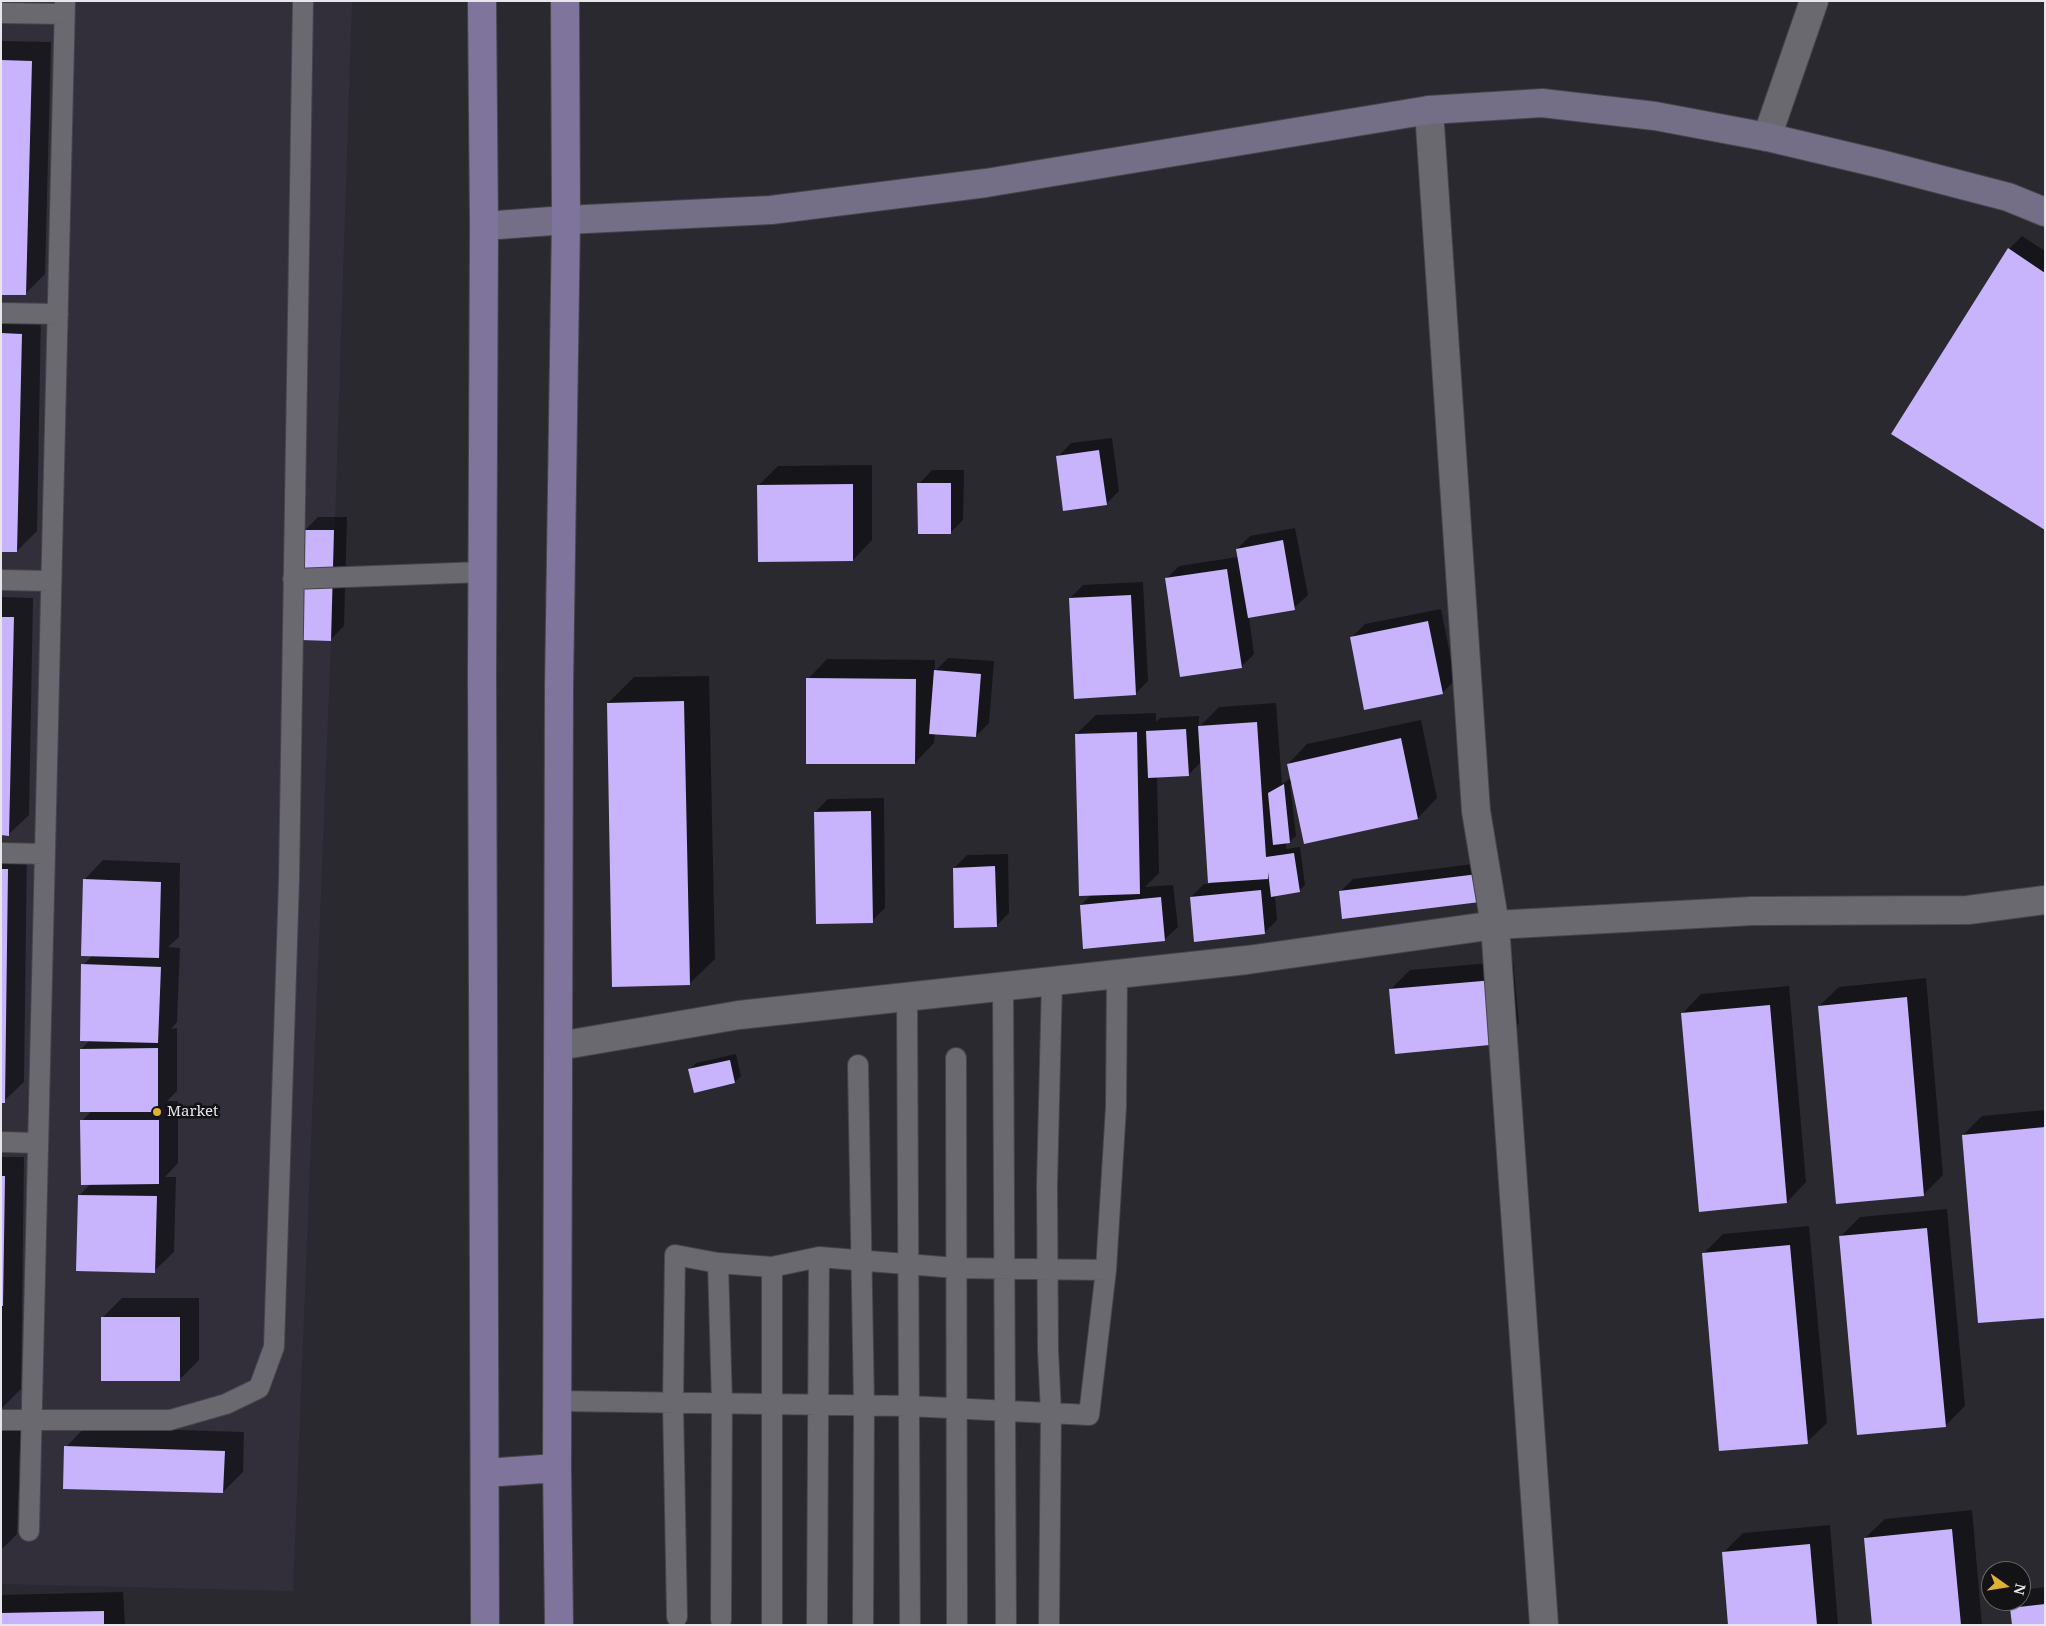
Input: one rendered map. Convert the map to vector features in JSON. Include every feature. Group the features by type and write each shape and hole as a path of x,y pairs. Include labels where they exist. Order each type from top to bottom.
{"main road":[{"path":"482,1 484,226 482,572 485,1625"},
{"path":"559,1625 557,1468 559,687 566,220 565,1"},
{"path":"484,226 771,210 986,183 1429,110 1542,103 1655,116 1767,137 2008,197 2045,212"},
{"path":"485,1473 557,1468"}],"street":[{"path":"1767,137 1814,1"},
{"path":"1429,110 1476,811 1495,925 1544,1625"},
{"path":"559,1046 739,1015 1246,960 1495,925 1752,911 1968,910 2045,900"}],"lane":[{"path":"1,1420 170,1420 226,1404 259,1388 274,1347 289,880 303,1"},
{"path":"1,13 65,8 29,1531"},
{"path":"1,313 58,314"},
{"path":"293,579 482,572"},
{"path":"1,580 51,581"},
{"path":"1,853 45,854"},
{"path":"558,1401 909,1406 1089,1415 1106,1270 1116,1107 1117,974"},
{"path":"1049,1625 1051,1413 1048,1350 1047,1185 1052,980"},
{"path":"1004,986 1006,1625"},
{"path":"907,996 910,1625"},
{"path":"956,1058 957,1625"},
{"path":"858,1066 864,1405 863,1625"},
{"path":"1,1142 38,1143"},
{"path":"677,1617 674,1403 675,1255 718,1263 772,1267 819,1257 956,1268 1106,1270"},
{"path":"817,1625 819,1257"},
{"path":"718,1263 722,1404 721,1620"},
{"path":"772,1267 772,1623"}],"shaded area":[{"name":"Market","path":"1,1 352,1 331,641 293,1591 1,1584"}],"building":[{"path":"1,60 32,61 26,295 1,295"},
{"path":"2008,248 2045,273 2045,530 1891,434"},
{"path":"1,333 22,334 17,552 1,552"},
{"path":"1099,450 1107,505 1063,511 1056,456"},
{"path":"917,483 951,483 951,534 918,534"},
{"path":"853,484 853,561 758,562 757,485"},
{"path":"304,530 334,530 331,641 301,640"},
{"path":"1283,540 1295,610 1248,618 1236,549"},
{"path":"1227,569 1242,668 1180,677 1165,578"},
{"path":"1131,595 1136,695 1074,699 1069,598"},
{"path":"1,617 14,617 9,836 1,835"},
{"path":"1428,621 1443,694 1364,710 1350,637"},
{"path":"934,670 981,674 976,737 929,734"},
{"path":"806,678 916,679 915,764 806,764"},
{"path":"684,701 690,985 612,987 607,703"},
{"path":"1257,722 1266,857 1294,853 1300,892 1271,897 1268,872 1268,879 1208,883 1198,726"},
{"path":"1186,729 1189,776 1148,778 1146,731"},
{"path":"1137,732 1140,894 1079,896 1075,734"},
{"path":"1401,738 1418,819 1304,844 1287,764"},
{"path":"1284,784 1290,843 1273,845 1268,793"},
{"path":"871,811 873,923 816,924 814,812"},
{"path":"995,866 997,927 954,928 953,868"},
{"path":"1,869 8,869 5,1103 1,1103"},
{"path":"1478,874 1480,902 1342,919 1339,891"},
{"path":"83,879 161,882 159,958 81,956"},
{"path":"1261,890 1265,934 1194,942 1190,897"},
{"path":"1161,897 1165,941 1083,949 1080,905"},
{"path":"81,964 161,967 158,1043 80,1041"},
{"path":"1494,980 1500,1044 1395,1054 1389,989"},
{"path":"1907,997 1924,1196 1836,1204 1818,1006"},
{"path":"1770,1005 1787,1203 1699,1212 1681,1013"},
{"path":"158,1048 158,1112 80,1112 80,1049"},
{"path":"730,1060 735,1083 694,1093 688,1069"},
{"path":"80,1120 159,1120 159,1184 81,1185"},
{"path":"2045,1127 2045,1318 1978,1323 1962,1135"},
{"path":"1,1176 5,1176 3,1306 1,1306"},
{"path":"78,1195 157,1196 155,1273 76,1271"},
{"path":"1927,1228 1946,1427 1857,1435 1839,1236"},
{"path":"1790,1245 1808,1444 1719,1451 1702,1253"},
{"path":"101,1317 180,1317 180,1381 101,1381"},
{"path":"64,1446 225,1451 223,1493 63,1489"},
{"path":"1952,1529 1961,1625 1872,1625 1864,1538"},
{"path":"1810,1544 1817,1625 1728,1625 1722,1552"},
{"path":"2045,1604 2045,1625 2012,1625 2010,1611 2031,1611 2031,1606"},
{"path":"104,1611 104,1625 1,1625 1,1613"}],"place":[{"name":"Market","path":"157,1112"}]}
